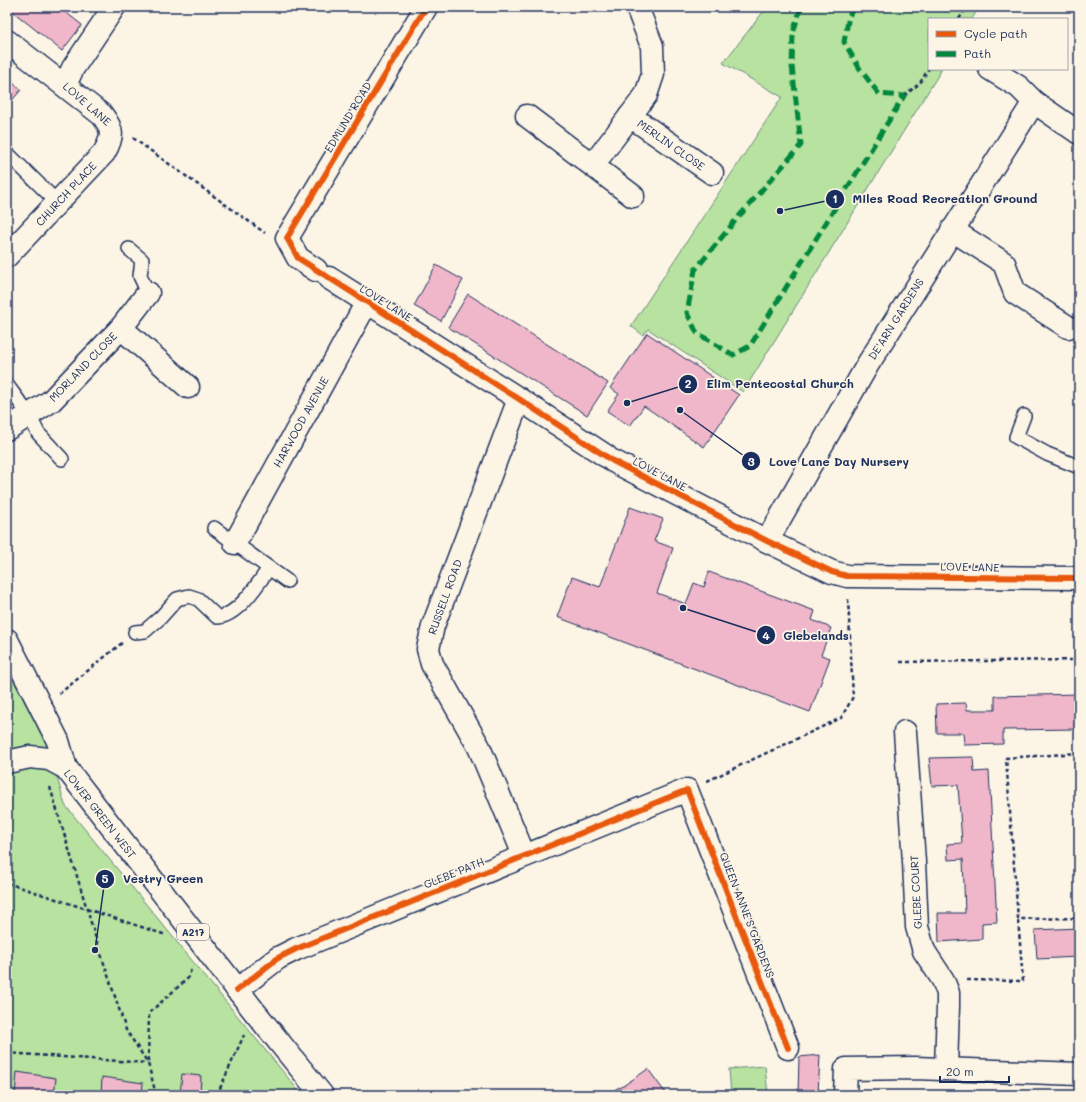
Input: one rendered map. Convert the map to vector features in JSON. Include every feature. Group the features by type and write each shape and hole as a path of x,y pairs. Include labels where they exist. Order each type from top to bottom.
{"street":[{"path":"65,85 73,68 114,7"},
{"name":"EDMUND ROAD","path":"287,238 426,7"},
{"name":"MERLIN CLOSE","path":"593,165 646,96 652,74 652,46 637,7"},
{"name":"LOVE LANE","path":"7,41 102,115 110,125"},
{"path":"992,70 1019,87 1034,102 1079,133"},
{"name":"DE'ARN GARDENS","path":"767,541 868,364 1034,102"},
{"path":"527,116 633,196"},
{"name":"MERLIN CLOSE","path":"630,116 712,173"},
{"name":"CHURCH PLACE","path":"7,256 104,153 110,143 112,134 110,125"},
{"path":"952,230 1004,263 1015,293 1068,327"},
{"name":"LOVE LANE","path":"287,238 298,258 610,458 767,541 832,572 847,576 1079,578"},
{"name":"MORLAND CLOSE","path":"7,430 51,401 121,328 148,293"},
{"name":"HARWOOD AVENUE","path":"234,543 366,302"},
{"path":"121,328 188,387"},
{"name":"RUSSELL ROAD","path":"519,399 433,626 428,648 432,664 479,747 524,855"},
{"path":"7,640 58,741 66,768"},
{"name":"GLEBE COURT","path":"905,732 917,928 924,951 943,980 948,993 946,1069"},
{"name":"LOWER GREEN WEST","path":"7,762 30,757 49,759 66,768 254,1012 322,1095"},
{"name":"GLEBE PATH","path":"237,990 274,961 296,949 687,790"},
{"name":"QUEEN ANNE'S GARDENS","path":"687,790 788,1048"},
{"path":"845,1095 846,1068 946,1069 1079,1074"}],"lane":[{"path":"7,153 58,203"},
{"path":"129,249 142,260 140,276 148,293"},
{"path":"7,385 29,415 38,433 62,459"},
{"path":"1024,416 1016,438 1047,454 1079,466"},
{"path":"214,528 287,581"},
{"path":"135,632 145,631 161,617 177,599 189,596 198,599 217,617 223,617 233,612 253,590 269,568"}],"path":[{"path":"960,18 967,7"},
{"path":"904,96 920,83 928,70"},
{"path":"687,790 841,718 852,697 847,576"},
{"path":"42,708 135,632"},
{"path":"900,662 1079,660"},
{"path":"943,980 1023,981 1006,758 1079,752"},
{"path":"30,757 51,788 87,909 126,1030 148,1063"},
{"path":"7,882 168,936"},
{"path":"1018,919 1079,918"},
{"path":"156,1095 148,1063 149,1013 188,978 195,956 205,948"},
{"path":"218,1095 254,1012"},
{"path":"7,1054 148,1063"}],"green space":[{"path":"767,7 979,7 973,18 928,18 928,70 941,70 743,392 648,329 643,335 631,326 782,97 723,63"},
{"path":"7,668 48,746 65,805 302,1095 7,1095"},
{"path":"765,1066 768,1095 731,1095 729,1069"}],"building":[{"path":"7,7 59,7 82,25 62,51"},
{"path":"7,78 21,90 7,106"},
{"path":"436,265 463,280 441,321 414,306"},
{"path":"468,294 608,383 587,415 448,327"},
{"path":"647,333 739,395 704,447 644,406 630,426 607,411 619,394 610,388"},
{"path":"630,507 663,519 654,541 673,548 657,593 686,604 694,583 704,587 709,572 815,611 812,620 831,628 821,655 830,658 810,712 557,617 572,577 600,587"},
{"path":"1079,694 1079,729 1003,730 1003,744 965,745 964,733 937,733 936,704 966,703 967,710 995,710 995,696"},
{"path":"973,757 974,772 989,771 997,922 982,923 982,939 939,942 938,913 965,913 963,859 948,860 947,844 962,843 958,785 932,786 929,758"},
{"path":"1079,928 1079,957 1037,959 1035,930"},
{"path":"820,1055 818,1095 798,1095 799,1057"},
{"path":"648,1069 667,1095 607,1095 619,1087 620,1088"},
{"path":"17,1072 56,1078 54,1095 15,1095"},
{"path":"182,1074 201,1076 200,1095 180,1095"},
{"path":"102,1077 143,1083 142,1095 101,1095"}],"marked path":[{"path":"801,7 793,33 792,66 801,145 695,270 687,313 697,333 733,355 750,346 904,96 879,94 860,69 844,42 849,16 854,7"}],"cycle path":[{"path":"426,7 287,238 298,258 613,461 767,541 832,572 847,576 1079,578"},
{"path":"237,990 278,958 296,949 687,790 788,1048"}],"place":[{"name":"Miles Road Recreation Ground","path":"780,211"},
{"name":"Elim Pentecostal Church","path":"627,403"},
{"name":"Love Lane Day Nursery","path":"680,410"},
{"name":"Glebelands","path":"683,608"},
{"name":"Vestry Green","path":"95,950"}]}
